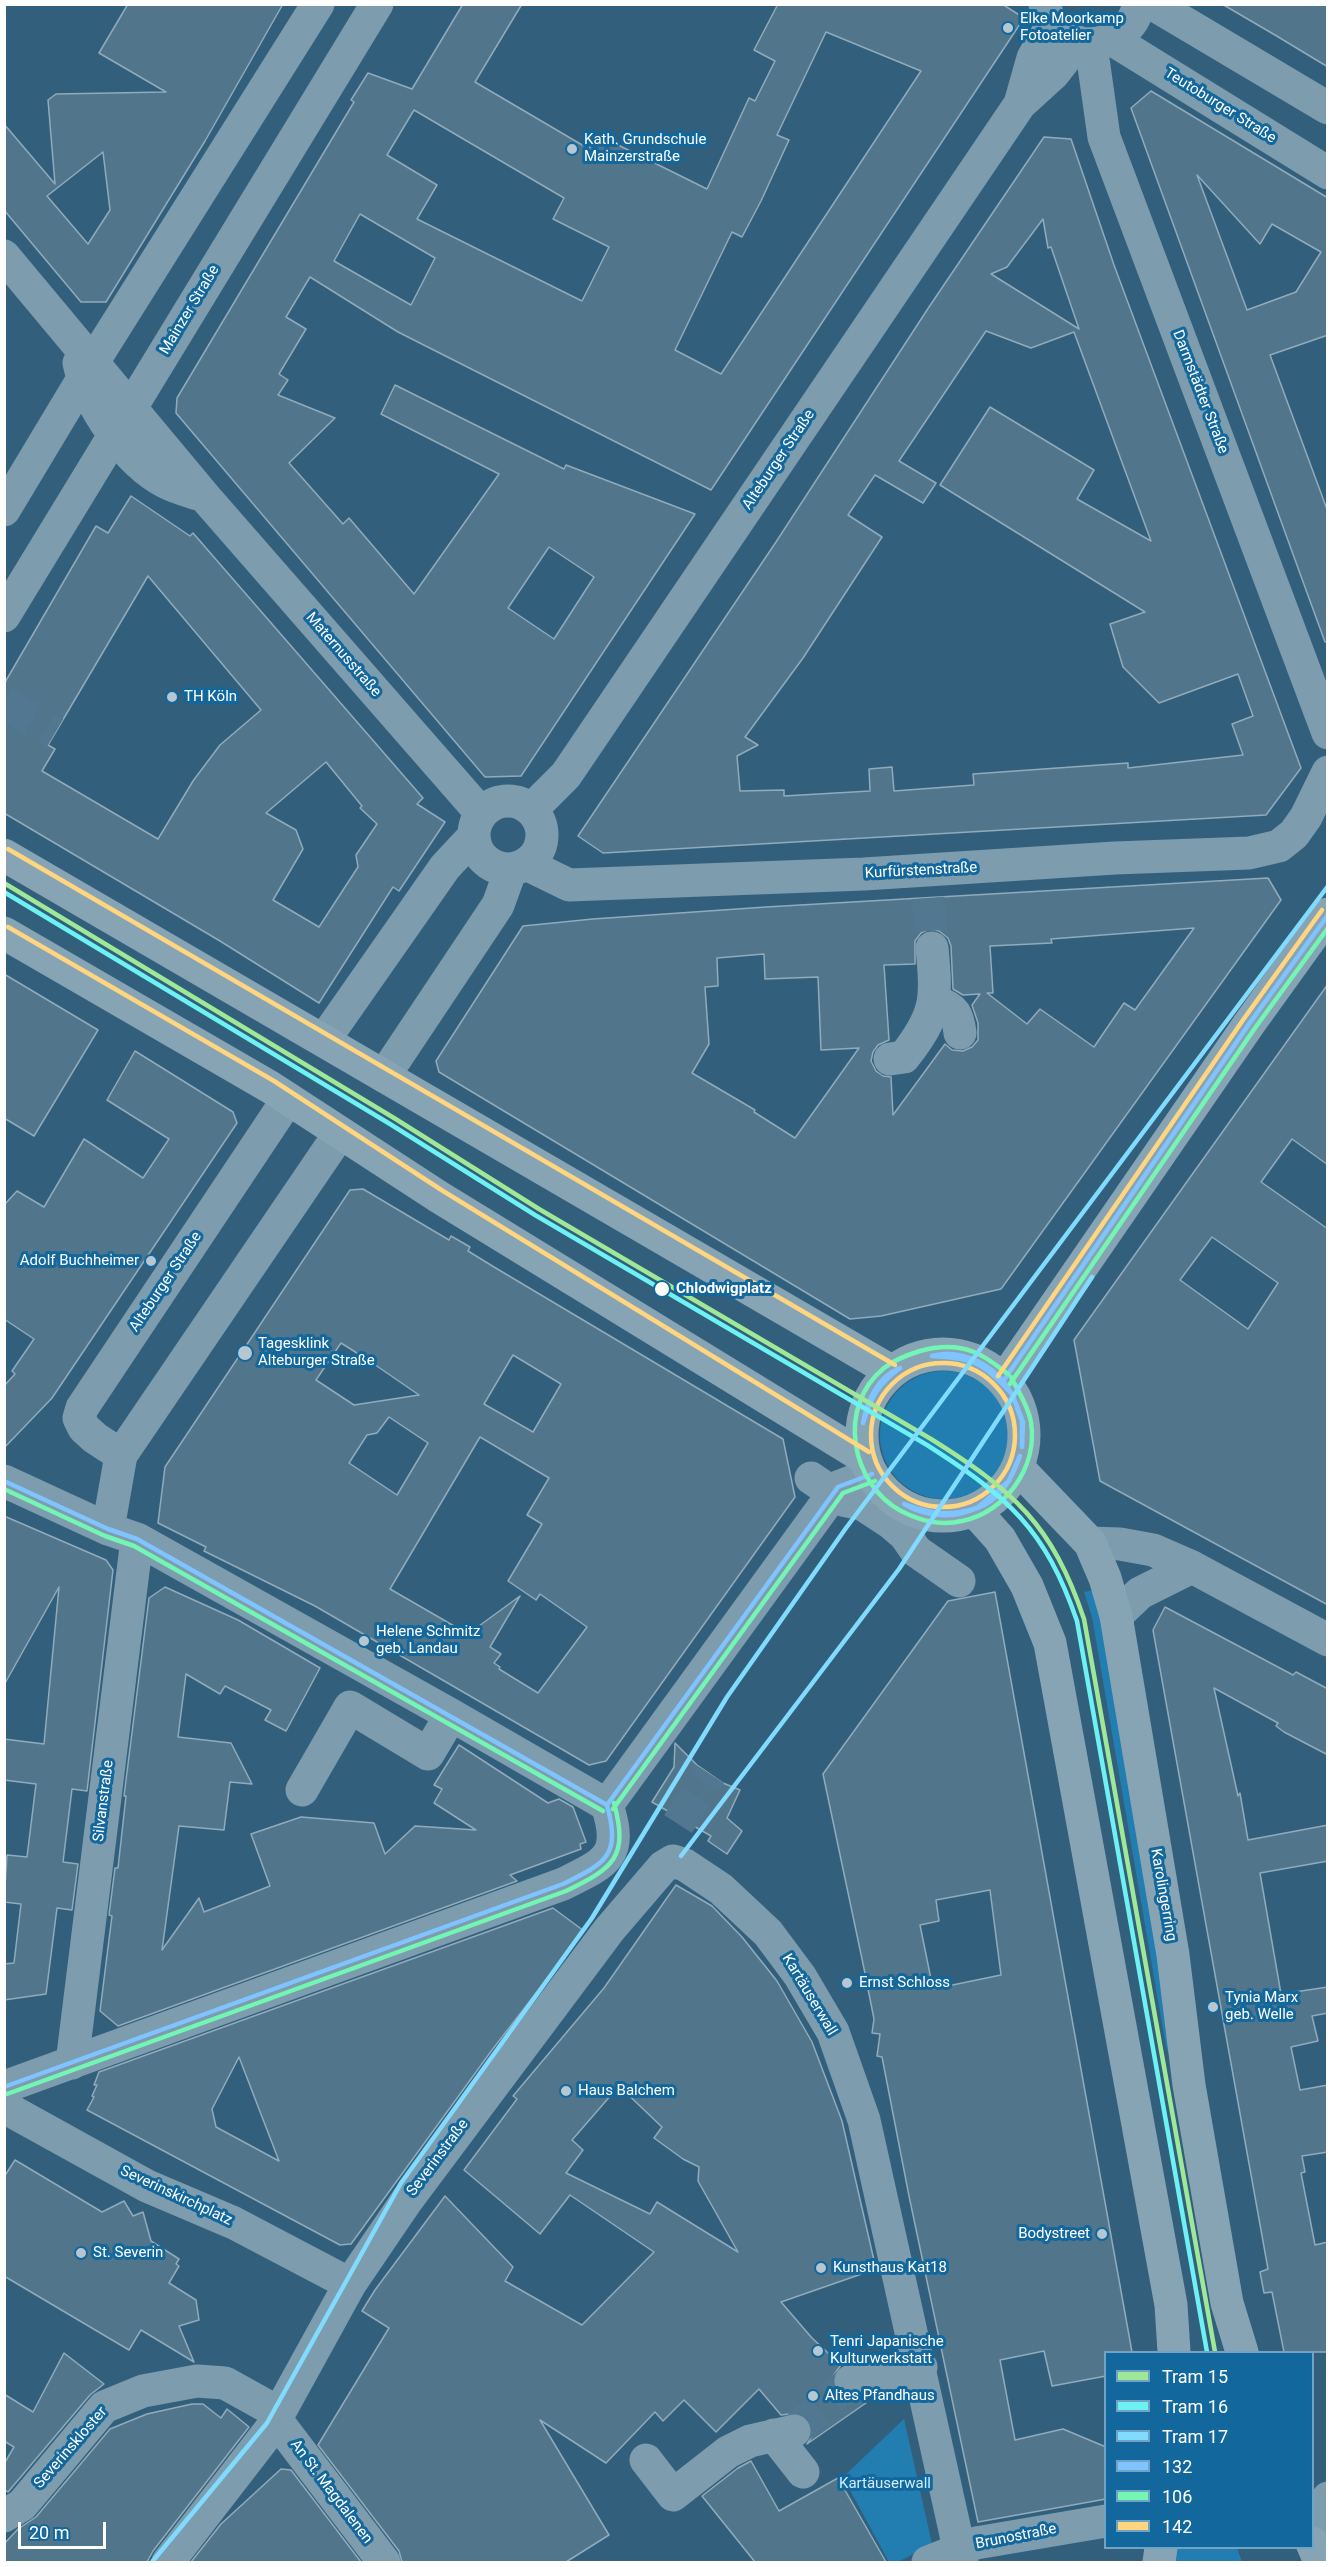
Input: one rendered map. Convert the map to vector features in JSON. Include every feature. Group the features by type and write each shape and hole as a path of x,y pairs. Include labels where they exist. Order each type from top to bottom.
{"main road":[{"path":"4,855 891,1371"},
{"path":"1004,1380 1249,1024 1328,914"},
{"path":"4,933 288,1099 868,1466"},
{"path":"949,1353 979,1362 1004,1380 1022,1416 1024,1439 1018,1468 1005,1488 974,1510 951,1516 928,1515 905,1507 886,1493 868,1466 861,1437 864,1415 878,1385 891,1371 919,1357 949,1353"},
{"name":"Karolingerring","path":"1018,1468 1090,1543 1105,1578 1116,1616 1173,1955 1192,2108 1227,2303 1242,2351"},
{"path":"974,1510 1000,1539 1027,1586 1050,1643 1171,2305 1174,2351"}],"street":[{"path":"4,510 84,362 318,4"},
{"name":"Mainzer Straße","path":"4,616 377,4"},
{"name":"Alteburger Straße","path":"531,810 566,775 1020,104 1054,73 1076,31 1128,29 1137,15 1139,4"},
{"path":"1153,4 1328,108"},
{"name":"Teutoburger Straße","path":"1076,31 1328,173"},
{"name":"Darmstädter Straße","path":"1076,31 1104,137 1328,733"},
{"name":"Maternusstraße","path":"4,256 84,362 131,407 477,824"},
{"name":"Maternusstraße","path":"84,362 114,435 138,464 166,483 205,497"},
{"name":"Kurfürstenstraße","path":"519,867 569,885 928,884 1115,858 1249,853 1279,846 1294,834 1306,817 1328,772"},
{"path":"324,1041 477,824 494,804 506,801 519,803 531,810 537,818 542,831 541,843 519,867 498,905 384,1076"},
{"path":"477,824 476,847 486,862 504,869 519,867"},
{"path":"890,1059 904,1057 926,1028 936,987 932,948"},
{"path":"937,1003 946,1005 958,1016 960,1033"},
{"name":"Alteburger Straße","path":"121,1455 84,1428 79,1418 81,1408 288,1099"},
{"path":"122,1534 121,1455 340,1132"},
{"path":"822,1485 838,1487 868,1466"},
{"path":"4,1480 122,1534 451,1714 607,1805 614,1826 611,1851 603,1863 563,1884 4,2086"},
{"path":"822,1485 843,1500 862,1504 884,1532 905,1535 916,1551 959,1581"},
{"path":"607,1805 822,1485"},
{"name":"Silvanstraße","path":"72,2063 122,1534"},
{"path":"1090,1543 1120,1544 1153,1550 1192,1567 1328,1640"},
{"path":"1116,1616 1140,1593 1192,1567"},
{"path":"302,1790 350,1707 428,1754 451,1714"},
{"name":"Severinstraße","path":"168,2562 278,2417 350,2284 407,2200 609,1930 663,1867 674,1862"},
{"name":"Kartäuserwall","path":"674,1862 685,1865 721,1889 768,1933 800,1976 833,2032 864,2120 921,2367 961,2556"},
{"name":"Severinskirchplatz","path":"4,2105 147,2186 234,2223 350,2284"},
{"path":"851,2381 921,2367"},
{"name":"Severinskloster","path":"4,2516 22,2505 104,2407 143,2391 197,2381 225,2383 278,2417"},
{"name":"An St. Magdalenen","path":"278,2417 384,2562"},
{"path":"646,2460 673,2495 728,2452 750,2441 784,2433 803,2472"},
{"path":"1316,2552 1328,2498"},
{"name":"Brunostraße","path":"928,2562 961,2556 976,2543 1104,2521"}],"green space":[{"path":"944,1371 968,1376 989,1390 1003,1411 1008,1435 1003,1459 989,1480 968,1494 944,1499 920,1494 899,1480 885,1459 880,1435 885,1411 899,1390 920,1376"},
{"path":"1096,1590 1161,1957 1169,2055 1092,1617 1084,1592"},
{"name":"Kartäuserwall","path":"904,2419 932,2544 898,2562 889,2562 843,2477"},
{"path":"1169,2549 1237,2549 1242,2562 1168,2562"}],"building":[{"path":"128,4 283,4 205,141 106,302 81,302 4,210 4,124 55,184 48,100 56,94 166,92 99,53","holes":["103,152 110,210 88,244 47,196"]},
{"path":"463,4 522,4 475,82 589,149 596,134 707,189 749,98 755,101 775,61 754,50 778,4 1002,4 1024,18 711,490 398,332 310,277 286,317 306,329 279,374 288,380 278,395 335,418 289,463 343,524 349,518 414,594 499,474 381,414 395,385 564,469 566,465 695,514 521,776 485,777 176,413 177,398 354,102 351,100 368,73 412,89","holes":["826,32 921,71 721,374 675,350 732,232 742,237 761,201 789,140 777,135","414,110 564,198 553,219 609,247 582,301 417,219 437,185 387,155","360,214 435,258 411,305 334,261","549,547 594,577 554,639 508,608"]},
{"path":"1222,4 1328,4 1328,67 1275,35"},
{"path":"1151,91 1328,198 1328,335 1270,355 1328,512 1328,641 1325,642 1131,108","holes":["1197,175 1260,244 1272,224 1321,252 1296,292 1247,310"]},
{"path":"1044,137 1071,139 1114,265 1301,768 1266,815 603,853 578,836 776,542 929,307","holes":["1043,219 1048,248 1051,247 1079,329 991,274 1007,267","986,331 1031,348 1074,332 1151,541 1077,499 1094,470 990,407 940,485 1145,612 1110,624 1123,667 1159,703 1238,674 1253,716 1232,724 1243,755 1128,768 1128,763 973,774 974,785 894,791 892,767 869,769 870,791 784,796 784,790 740,791 737,756 758,745 745,737 803,658 882,537 848,515 875,475 923,503 936,483 899,461"]},
{"name":"TH Köln","path":"131,496 190,536 193,533 423,798 417,804 445,822 399,891 393,887 319,1003 220,941 4,813 4,684 96,526 108,533","holes":["148,576 261,710 220,745 193,781 158,839 42,771 55,749 48,745","326,762 362,806 360,808 377,824 356,855 358,867 319,927 273,900 303,849 296,830 266,813"]},
{"path":"1268,878 1281,900 1001,1289 881,1316 850,1319 439,1072 436,1061 523,926 766,907","holes":["1194,928 1135,1010 1124,1003 1094,1047 1040,1009 1027,1024 987,993 993,993 990,946 1052,943 1051,939","930,929 939,931 948,938 951,946 953,989 963,995 980,994 972,1005 978,1023 978,1040 972,1047 963,1051 952,1050 945,1044 893,1115 891,1077 883,1076 876,1071 871,1061 878,1045 889,1040 884,965 915,964 915,941 921,933","764,954 765,979 818,977 821,1050 859,1048 795,1138 754,1112 755,1110 692,1073 709,1044 705,987 718,986 717,958"]},
{"path":"4,974 98,1030 34,1136 4,1118"},
{"path":"1328,984 1328,1165 1292,1139 1261,1182 1328,1229 1328,1605 1100,1481 1074,1340","holes":["1212,1237 1278,1283 1248,1329 1180,1280"]},
{"path":"135,1051 233,1112 237,1123 52,1398 4,1448 4,1386 15,1374 12,1371 34,1339 4,1319 4,1205 17,1191 44,1207 84,1139 143,1178 169,1139 107,1100"},
{"path":"363,1189 449,1240 451,1236 470,1247 468,1251 494,1267 783,1439 795,1497 606,1761 589,1765 315,1606 204,1551 206,1547 158,1523 165,1467 350,1190","holes":["341,1343 419,1395 354,1405 316,1380","513,1355 561,1384 533,1432 484,1404","389,1417 428,1443 397,1495 349,1463 367,1435 377,1433","480,1437 549,1478 527,1515 542,1524 508,1581 536,1600 540,1594 587,1627 538,1693 499,1669 500,1667 494,1663 501,1654 490,1647 520,1596 468,1634 390,1589"]},
{"path":"4,1516 106,1560 113,1570 87,1791 72,1789 63,1862 78,1864 72,1910 57,1908 46,1994 4,2000 4,1964 14,1963 21,1904 4,1902 7,1855 27,1857 36,1784 4,1780 4,1739 44,1744 59,1587 4,1685"},
{"path":"165,1587 238,1620 320,1668 286,1731 265,1720 271,1710 225,1686 220,1694 186,1674 178,1737 231,1743 252,1784 230,1782 224,1830 179,1826 162,1950 199,1898 204,1912 270,1886 251,1834 301,1817 374,1823 385,1854 415,1826 476,1830 434,1803 442,1789 434,1785 459,1745 548,1803 559,1799 573,1807 586,1842 580,1844 581,1849 510,1875 517,1881 118,2026 100,2011 112,1916 109,1915 115,1868 118,1868 126,1796 124,1796 149,1598"},
{"path":"995,1592 1132,2351 1104,2351 1104,2376 1052,2386 1044,2351 1000,2360 1015,2440 1063,2429 1104,2446 1104,2499 978,2522 882,2057 877,2056 880,2034 872,2033 874,2019 868,1989 861,1982 866,1978 823,1774 948,1601","holes":["990,1890 1001,1975 933,1989 920,1925 939,1921 936,1900"]},
{"path":"1165,1607 1293,1675 1296,1672 1328,1689 1328,1755 1284,1732 1276,1726 1278,1723 1214,1688 1238,1796 1240,1793 1248,1840 1328,1825 1328,1861 1260,1873 1281,1994 1328,1987 1328,2013 1312,2016 1318,2041 1291,2047 1300,2090 1328,2085 1328,2152 1302,2156 1305,2172 1301,2173 1315,2245 1328,2242 1328,2352 1284,2351 1272,2292 1264,2293 1260,2272 1268,2269 1153,1630"},
{"path":"675,1743 697,1765 723,1783 740,1790 727,1818 742,1831 727,1854 708,1841 711,1836 652,1802 674,1767"},
{"path":"676,1885 712,1906 742,1937 777,1981 812,2042 842,2121 876,2269 781,2302 812,2338 841,2365 833,2376 833,2385 837,2393 846,2399 863,2398 866,2403 807,2444 812,2436 812,2427 808,2419 799,2413 781,2415 759,2389 716,2432 684,2400 663,2421 655,2412 606,2463 540,2420 609,2535 566,2562 402,2562 399,2551 318,2445 389,2328 362,2311 445,2196 513,2267 505,2281 582,2325 654,2252 570,2195 540,2234 464,2170 517,2099 513,2096 604,1988","holes":["619,2086 662,2127 654,2138 683,2159 699,2167 698,2181 738,2252 657,2202 650,2214 566,2173 583,2150 572,2140"]},
{"path":"553,1908 584,1931 492,2050 351,2244 340,2245 87,2110 94,2097 92,2096 97,2085 94,2085 99,2072","holes":["239,2057 279,2161 216,2127 212,2109"]},
{"name":"St. Severin","path":"15,2160 102,2212 124,2201 133,2216 143,2212 151,2241 179,2259 176,2264 179,2266 169,2283 196,2300 199,2320 179,2326 194,2362 141,2330 129,2350 4,2276 4,2177"},
{"path":"64,2353 104,2384 90,2395 8,2492 4,2489 4,2464 14,2447 4,2441 4,2394 33,2412"},
{"path":"192,2404 203,2404 221,2418 227,2409 249,2427 153,2551 147,2562 4,2562 4,2544 18,2529 36,2517 110,2429 147,2414"},
{"path":"751,2461 779,2511 838,2478 886,2562 755,2562 702,2496 738,2468"},
{"path":"281,2469 291,2470 361,2562 191,2562 221,2524"}],"tunnel":[{"path":"4,703 55,733"},
{"path":"928,898 932,948"},
{"path":"678,1824 710,1774"},
{"path":"794,2431 851,2381"}],"tram line":[{"name":"15","path":"4,883 394,1118 539,1209 931,1439 985,1476 1027,1513 1058,1558 1072,1586 1084,1619 1215,2351"},
{"name":"17","path":"152,2562 267,2423 401,2183 592,1918 727,1697 846,1528 1328,886"},
{"name":"16","path":"4,892 390,1124 535,1215 927,1445 1002,1499 1037,1538 1065,1589 1077,1621 1207,2351"},
{"name":"17","path":"681,1856 899,1569 1092,1277"}],"transit line":[{"name":"142","path":"8,849 895,1365"},
{"name":"142","path":"998,1376 1243,1020 1322,910"},
{"name":"132","path":"1004,1380 1249,1024 1328,915"},
{"name":"142","path":"8,927 274,1081 443,1191 869,1452"},
{"name":"106","path":"1010,1384 1255,1028 1328,928"},
{"name":"106","path":"1008,1374 979,1354 954,1347 920,1351 884,1368 869,1384 859,1403 855,1423 856,1444 861,1464 870,1483 884,1499 901,1511 916,1517 931,1522 946,1523 978,1516 1005,1498 1024,1471 1032,1439 1028,1410 1011,1377"},
{"name":"132","path":"932,1356 955,1355 978,1361 997,1375 1011,1393"},
{"name":"132","path":"932,1356 968,1360 993,1374 1011,1393"},
{"name":"142","path":"943,1363 970,1369 983,1375 994,1384 1003,1395 1009,1408 1015,1435 1009,1462 1003,1475 994,1486 983,1495 970,1501 943,1507 916,1501 903,1495 892,1486 883,1475 877,1462 871,1435 877,1408 883,1395 892,1384 903,1375 916,1369 943,1363"},
{"name":"132","path":"863,1423 867,1406 875,1390 886,1377 900,1368"},
{"name":"132","path":"863,1423 876,1392 900,1368"},
{"name":"132","path":"1012,1394 1023,1422 1022,1447"},
{"name":"132","path":"1012,1394 1022,1421 1022,1447"},
{"name":"132","path":"977,1508 1009,1481 1020,1456"},
{"name":"132","path":"977,1508 993,1500 1005,1487 1020,1456"},
{"name":"132","path":"607,1805 838,1487 872,1474"},
{"name":"132","path":"4,1481 108,1529 137,1539 607,1805"},
{"name":"106","path":"613,1809 843,1493 875,1481"},
{"name":"106","path":"4,1489 105,1536 134,1546 603,1811"},
{"name":"132","path":"904,1504 940,1513 958,1513 977,1508"},
{"name":"132","path":"904,1504 922,1512 940,1515 959,1514 977,1508"},
{"name":"106","path":"7,2094 566,1891 606,1868 613,1859 618,1849 619,1837 614,1803"},
{"name":"132","path":"4,2087 563,1884 590,1870 606,1856 611,1847 612,1836 607,1805"}],"place":[{"name":"Elke Moorkamp Fotoatelier","path":"1008,28"},
{"name":"Kath. Grundschule Mainzerstraße","path":"572,149"},
{"name":"TH Köln","path":"172,697"},
{"name":"Adolf Buchheimer","path":"151,1261"},
{"name":"Chlodwigplatz","path":"662,1289"},
{"name":"Tagesklink Alteburger Straße","path":"245,1353"},
{"name":"Helene Schmitz geb. Landau","path":"364,1641"},
{"name":"Ernst Schloss","path":"847,1983"},
{"name":"Tynia Marx geb. Welle","path":"1213,2007"},
{"name":"Haus Balchem","path":"566,2091"},
{"name":"Bodystreet","path":"1102,2234"},
{"name":"St. Severin","path":"81,2253"},
{"name":"Kunsthaus Kat18","path":"821,2268"},
{"name":"Tenri Japanische Kulturwerkstatt","path":"818,2351"},
{"name":"Altes Pfandhaus","path":"813,2396"}]}
